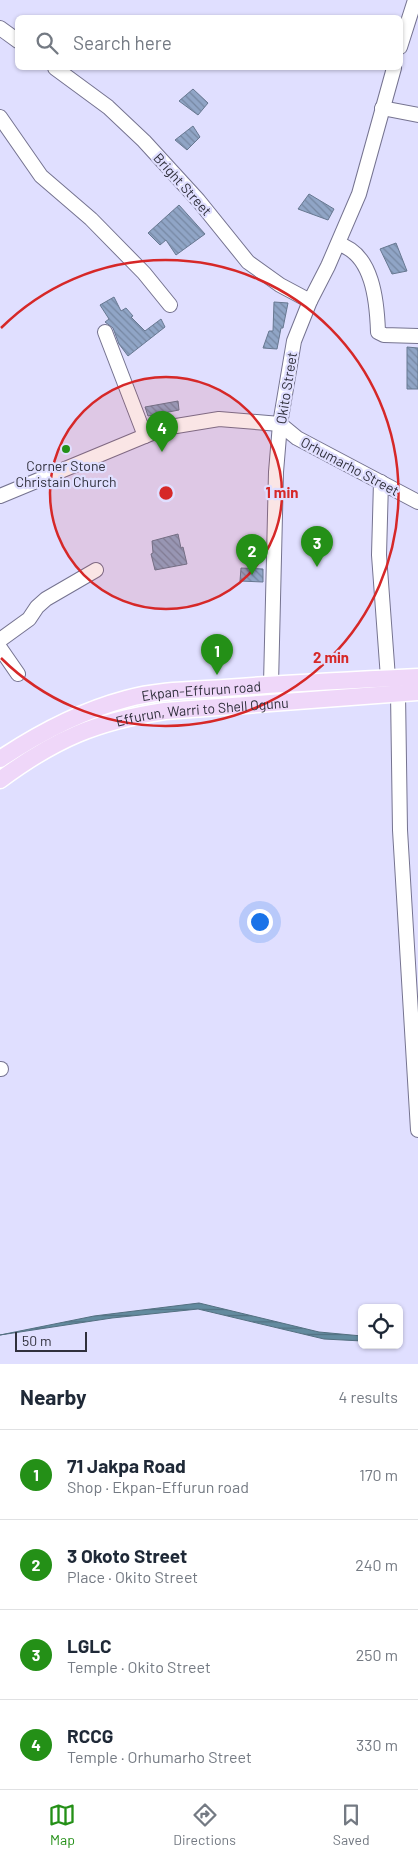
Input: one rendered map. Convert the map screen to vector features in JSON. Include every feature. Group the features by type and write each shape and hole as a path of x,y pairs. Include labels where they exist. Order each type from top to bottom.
{"main road":[{"name":"Ekpan-Effurun road","path":"0,759 46,731 92,710 128,698 164,692 271,684 418,677"},
{"path":"164,692 165,711"},
{"name":"Effurun, Warri to Shell Ogunu","path":"0,780 22,763 73,735 103,723 134,716 165,711 418,692"}],"street":[{"path":"403,38 415,0"},
{"path":"0,28 15,39"},
{"name":"Bright Street","path":"58,70 108,107 144,141 198,200 248,262 280,285 310,301"},
{"name":"Okito Street","path":"271,684 276,472 280,424 294,342 310,301 338,244 359,194 393,70"},
{"path":"382,108 418,115"},
{"path":"0,117 41,176 91,219 144,273 170,305"},
{"path":"338,244 348,247 360,257 370,279 377,309 378,332 384,335 418,336"},
{"path":"105,332 145,436"},
{"path":"0,496 164,428 219,419 280,424"},
{"name":"Orhumarho Street","path":"280,424 297,438 418,501"},
{"path":"381,482 379,555 388,678"},
{"path":"0,640 29,619 37,607 46,599 96,570"},
{"path":"0,648 18,674"},
{"path":"398,693 400,830 418,1130"}],"water":[{"path":"199,1303 319,1332 358,1336 358,1341 324,1339 198,1309 112,1318 0,1335 94,1316"}],"building":[{"path":"193,89 208,103 198,115 179,101"},
{"path":"193,126 200,137 187,150 175,140"},
{"path":"309,194 334,209 328,220 298,209"},
{"path":"179,205 205,234 176,255 166,240 160,245 148,233"},
{"path":"396,243 407,271 392,274 380,249"},
{"path":"114,297 121,311 126,308 133,316 131,317 145,331 161,319 165,327 128,356 119,344 113,328 105,322 109,319 100,305"},
{"path":"274,302 288,303 283,328 281,328 277,349 263,348 269,331 273,331"},
{"path":"407,347 418,348 418,389 407,389"},
{"path":"178,401 179,410 148,416 145,407"},
{"path":"178,534 187,564 155,570 151,554 153,553 152,541"},
{"path":"241,568 263,569 263,582 240,581"}],"place":[{"name":"Corner Stone Christain Church","path":"66,449"},
{"name":"RCCG","path":"162,452"},
{"name":"LGLC","path":"317,567"},
{"name":"3 Okoto Street","path":"252,575"},
{"name":"71 Jakpa Road","path":"217,675"}]}
